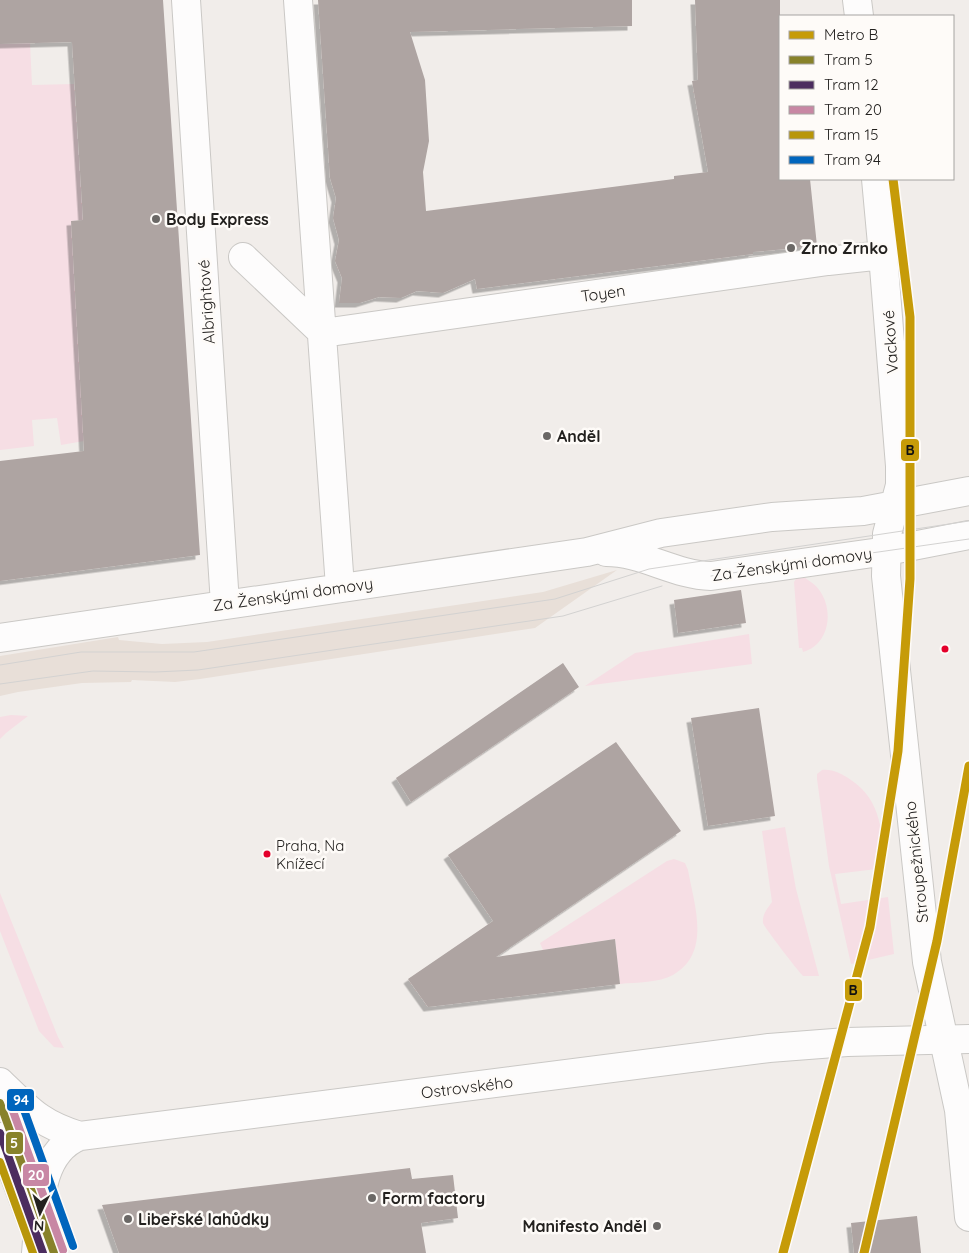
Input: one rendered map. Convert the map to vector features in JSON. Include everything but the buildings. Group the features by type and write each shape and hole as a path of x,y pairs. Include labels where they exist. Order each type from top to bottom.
{"street":[{"name":"Albrightové","path":"186,0 226,604"},
{"path":"298,0 340,587"},
{"path":"857,0 859,15"},
{"name":"Vackové","path":"876,180 884,254 900,466 900,485 894,505"},
{"name":"Toyen","path":"322,333 828,260 884,254"},
{"path":"243,257 322,333"},
{"name":"Za Ženskými domovy","path":"0,638 587,552 661,533 772,517 845,514 969,491"},
{"name":"Stroupežnického","path":"894,505 887,534 886,576 926,950 957,1040 959,1110 969,1217"},
{"name":"Za Ženskými domovy","path":"587,552 617,552 696,576 711,576 886,551 969,535"},
{"name":"Ostrovského","path":"39,1247 39,1212 43,1186 62,1146 80,1136 768,1048 847,1042 957,1040"},
{"path":"0,1082 30,1111 45,1122 62,1131 80,1136"},
{"path":"0,1137 39,1247"}],"shaded area":[{"path":"30,43 32,85 74,84 83,220 71,221 84,441 61,445 57,418 32,420 34,446 0,450 0,44"},
{"path":"617,570 535,628 200,679 175,682 132,680 131,682 82,683 0,696 0,656 118,637 119,640 162,644 207,642 543,592"},
{"path":"798,576 802,576 817,587 827,608 828,619 826,630 821,640 803,652 802,648 799,648 794,582"},
{"path":"749,634 752,664 585,686 635,653"},
{"path":"11,715 28,716 0,739 0,717"},
{"path":"822,770 837,772 851,780 869,797 875,808 881,830 885,868 835,874 841,904 888,897 894,954 851,964 829,866 817,779 817,774"},
{"path":"785,827 796,889 819,976 803,976 763,923 764,914 772,902 762,831"},
{"path":"674,859 685,863 688,870 697,927 693,954 685,966 673,975 655,981 620,984 615,939 543,950 540,943 667,861"},
{"path":"0,893 64,1048 54,1047 39,1031 0,931"}],"tram line":[{"path":"0,665 81,652 194,652 555,599 649,569 969,521"},
{"path":"711,576 969,539"},
{"path":"0,684 93,671 155,672 198,670 563,616 662,586"},
{"name":"94","path":"19,1096 73,1246"},
{"name":"20","path":"9,1100 63,1250"},
{"name":"5","path":"0,1103 54,1253"},
{"name":"12","path":"0,1133 43,1253"},
{"name":"15","path":"0,1162 33,1253"}],"metro line":[{"name":"B","path":"783,1253 870,927 898,751 910,579 910,317 893,180"},
{"name":"B","path":"864,1253 937,941 969,766"}],"place":[{"name":"Body Express","path":"156,219"},
{"name":"Zrno Zrnko","path":"791,248"},
{"name":"Anděl","path":"547,436"},
{"name":"Praha, Na Knížecí","path":"267,854"},
{"name":"Form factory","path":"372,1198"},
{"name":"Libeřské lahůdky","path":"128,1219"},
{"name":"Manifesto Anděl","path":"657,1226"}]}
